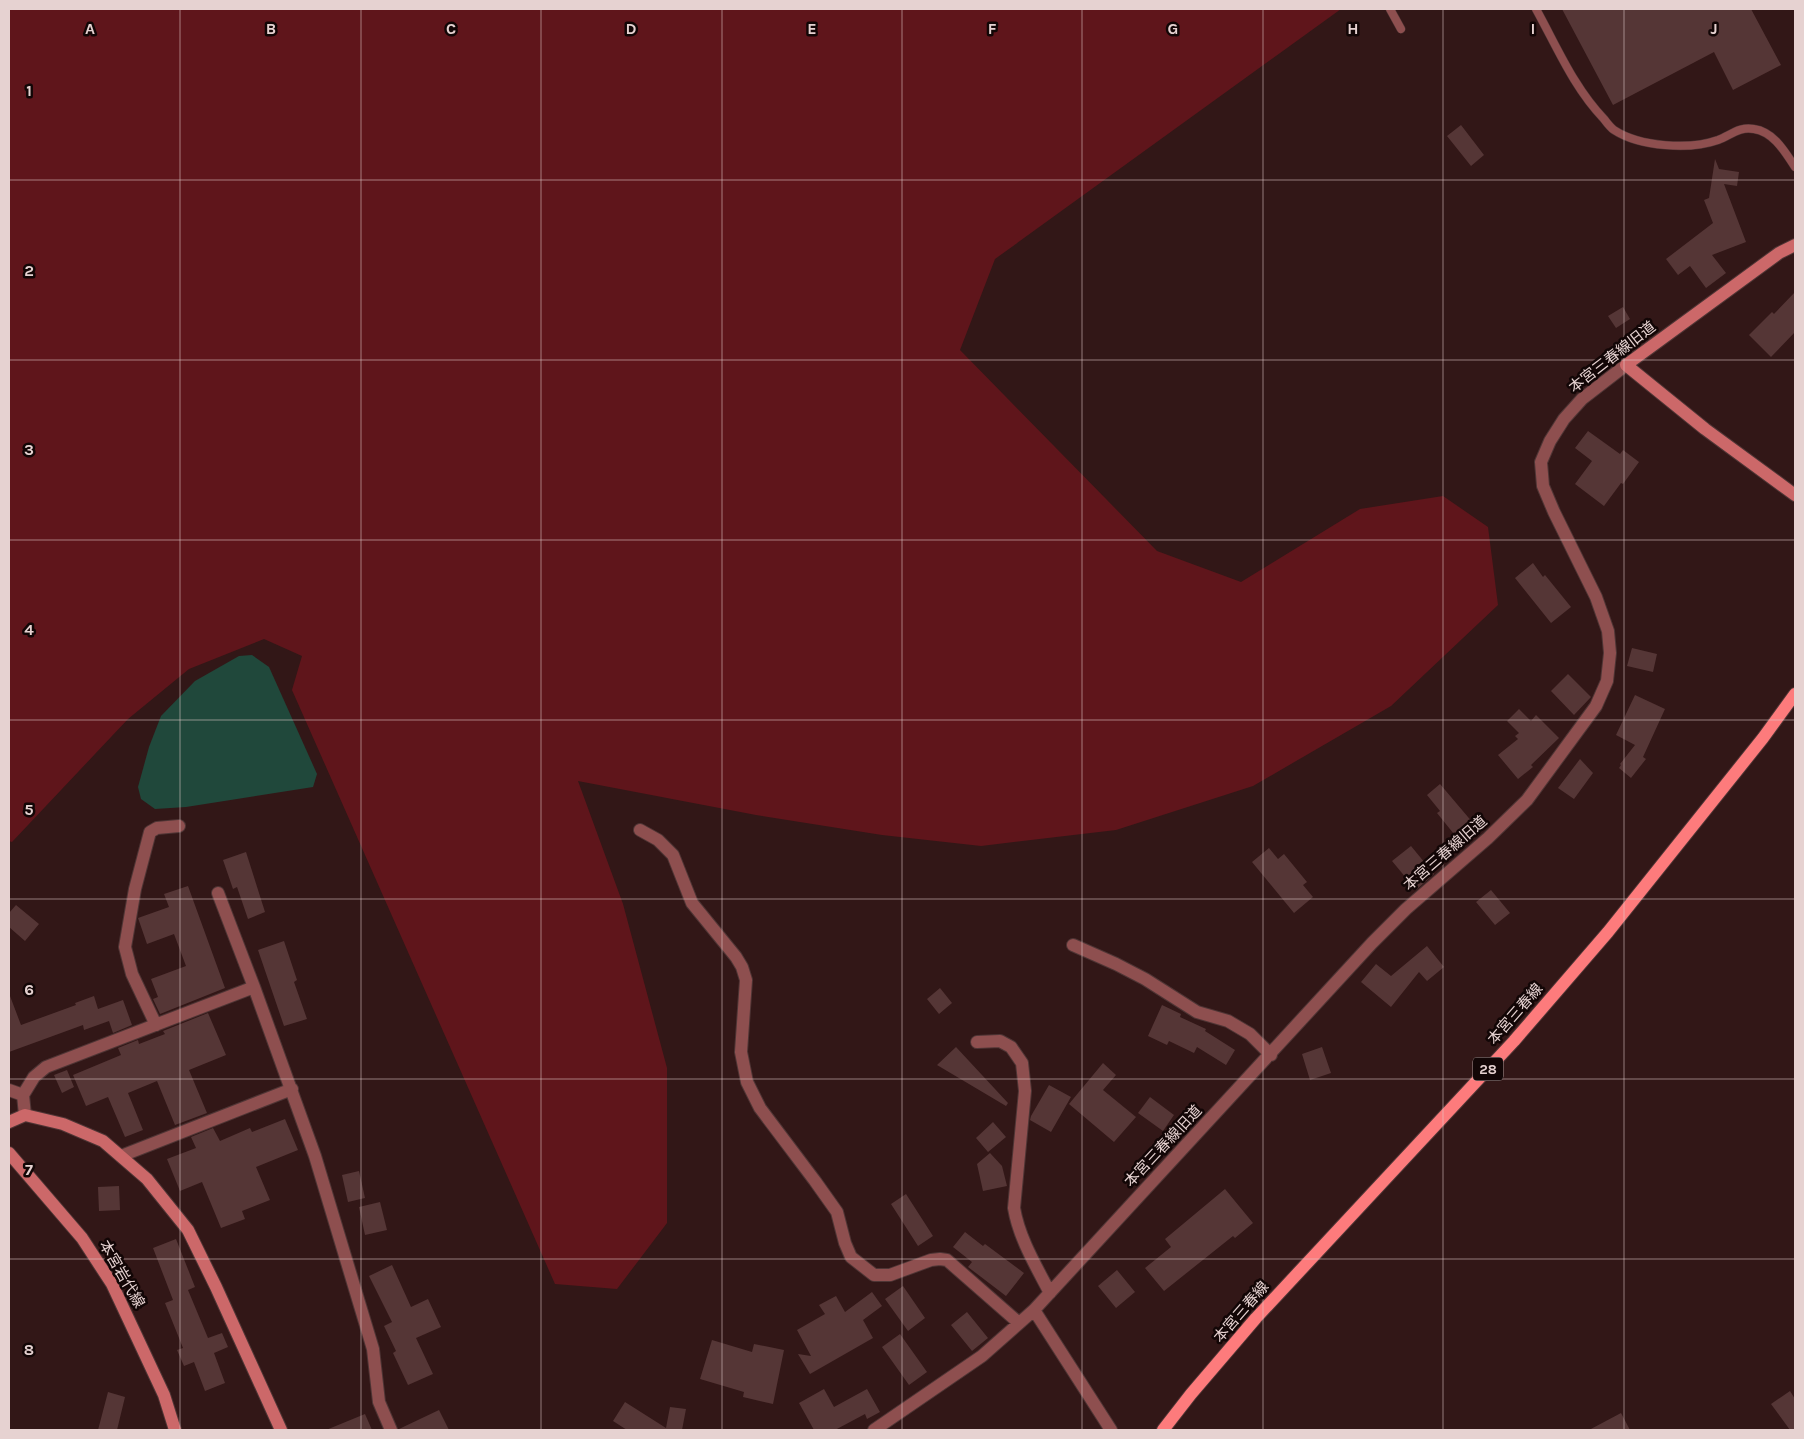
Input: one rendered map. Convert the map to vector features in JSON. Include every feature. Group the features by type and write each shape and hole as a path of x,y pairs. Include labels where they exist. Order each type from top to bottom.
{"main road":[{"name":"本宮三春線","path":"1163,1430 1262,1311 1514,1041 1583,961 1751,754 1795,694"}],"street":[{"name":"本宮三春線旧道","path":"874,1430 982,1356 1034,1310 1271,1055 1372,943 1406,909 1488,838 1527,800 1596,706 1608,681 1610,653 1608,631 1596,597 1543,486 1540,462 1550,441 1564,420 1582,399 1779,253 1795,245"},
{"path":"1626,365 1705,429 1795,495"},
{"path":"156,1025 132,974 125,947 135,890 150,832 157,828 179,826"},
{"path":"640,830 658,840 673,855 692,903 742,967 746,980 746,991 741,1052 747,1082 760,1108 816,1181 837,1212 844,1243 852,1256 874,1275 890,1274 931,1260 947,1260 1019,1323"},
{"path":"218,893 292,1089 315,1156 373,1349 379,1402 391,1430"},
{"path":"1074,945 1145,979 1197,1012 1228,1021 1250,1034 1271,1055"},
{"path":"25,1115 23,1095 34,1077 46,1067 254,987"},
{"path":"977,1042 1000,1040 1011,1047 1022,1064 1024,1091 1014,1208 1026,1245 1050,1293"},
{"path":"121,1156 292,1089"},
{"path":"9,1090 23,1095"},
{"path":"9,1122 25,1115 63,1124 104,1141 147,1179 188,1230 281,1430"},
{"name":"本宮岩代線","path":"9,1153 82,1238 112,1284 164,1395 175,1430"},
{"path":"1034,1310 1111,1430"}],"lane":[{"path":"1390,9 1401,29"},
{"path":"1536,9 1576,84 1591,106 1614,130 1639,140 1665,146 1718,140 1741,129 1755,129 1765,133 1779,144 1795,167"}],"shaded area":[{"path":"9,9 1341,9 995,259 960,350 1157,551 1241,582 1360,509 1443,496 1488,527 1498,605 1391,706 1253,786 1116,830 981,846 882,835 756,815 578,781 623,904 667,1068 667,1223 617,1289 555,1284 292,690 302,656 264,639 189,669 128,719 12,842 9,841"},
{"path":"252,655 269,667 317,774 313,787 186,807 155,809 141,799 138,787 149,747 161,716 195,681 239,656"}],"building":[{"path":"1562,9 1751,9 1781,65 1733,90 1714,52 1613,105"},
{"path":"1461,125 1484,155 1471,166 1447,136"},
{"path":"1715,159 1719,169 1739,172 1737,186 1724,184 1746,242 1712,255 1726,273 1706,288 1690,266 1678,275 1666,259 1713,223 1704,200 1709,198"},
{"path":"1795,292 1795,332 1771,357 1749,335 1772,312 1774,314"},
{"path":"1623,307 1630,319 1616,328 1608,316"},
{"path":"1588,431 1620,454 1623,450 1639,462 1604,506 1575,484 1592,461 1575,448"},
{"path":"1533,563 1543,577 1545,575 1571,607 1551,623 1515,578"},
{"path":"1632,648 1657,654 1653,672 1627,666"},
{"path":"1568,674 1591,697 1574,715 1551,691"},
{"path":"1635,695 1665,709 1643,757 1646,759 1631,778 1619,768 1635,745 1616,735"},
{"path":"1519,709 1531,721 1536,715 1559,738 1531,765 1533,767 1518,779 1498,755 1518,739 1515,736 1519,733 1507,721"},
{"path":"1580,759 1593,773 1574,799 1558,788"},
{"path":"1440,784 1479,830 1462,844 1437,813 1440,811 1427,795"},
{"path":"1411,846 1434,874 1416,890 1392,861"},
{"path":"1269,848 1278,859 1284,854 1307,882 1303,885 1313,897 1294,913 1252,862"},
{"path":"246,852 265,912 248,919 237,887 233,889 223,860"},
{"path":"188,886 225,988 160,1014 153,999 158,997 151,979 186,966 174,934 147,944 138,918 169,907 164,894"},
{"path":"1491,890 1510,913 1495,925 1476,902"},
{"path":"16,905 39,924 25,941 9,927 9,913"},
{"path":"284,941 297,980 294,982 307,1019 284,1026 258,950"},
{"path":"1427,946 1444,967 1427,981 1419,972 1391,1007 1361,982 1376,964 1391,976"},
{"path":"940,988 952,1003 939,1014 927,999"},
{"path":"10,996 21,1025 76,1005 75,1003 94,996 98,1009 123,1000 132,1025 113,1033 109,1021 84,1030 83,1025 9,1052"},
{"path":"1162,1005 1181,1014 1180,1017 1206,1029 1205,1031 1235,1050 1226,1065 1197,1047 1194,1053 1169,1041 1167,1045 1148,1036"},
{"path":"208,1013 226,1055 189,1070 207,1113 175,1125 157,1081 128,1093 143,1130 125,1137 108,1097 86,1106 73,1075 121,1055 118,1048 138,1040 139,1044 165,1034 163,1031"},
{"path":"956,1047 1008,1103 1006,1106 937,1065"},
{"path":"1322,1047 1331,1073 1310,1080 1302,1054"},
{"path":"1103,1063 1116,1075 1103,1090 1136,1117 1114,1142 1069,1104"},
{"path":"67,1070 74,1087 62,1093 54,1075"},
{"path":"1049,1085 1071,1097 1051,1132 1030,1120"},
{"path":"1150,1097 1174,1115 1163,1131 1138,1113"},
{"path":"285,1119 298,1150 256,1167 270,1200 242,1211 245,1219 221,1228 202,1182 180,1191 167,1159 196,1148 191,1137 213,1128 220,1141 250,1128 252,1132"},
{"path":"993,1122 1006,1137 988,1152 976,1138"},
{"path":"990,1153 1002,1166 1007,1186 983,1191 977,1164"},
{"path":"359,1171 365,1198 348,1202 342,1175"},
{"path":"119,1186 120,1210 99,1211 98,1187"},
{"path":"1225,1189 1253,1223 1235,1238 1233,1236 1164,1291 1145,1268 1171,1247 1165,1239"},
{"path":"906,1194 933,1236 918,1246 891,1204"},
{"path":"380,1202 387,1230 365,1235 359,1207"},
{"path":"965,1232 983,1246 985,1244 1024,1273 1006,1296 968,1267 972,1262 953,1247"},
{"path":"176,1239 195,1287 188,1290 208,1338 222,1333 228,1347 214,1353 225,1383 205,1391 194,1362 184,1366 177,1350 183,1348 165,1303 173,1300 153,1248"},
{"path":"392,1265 411,1307 428,1299 441,1327 416,1338 433,1374 408,1385 393,1353 396,1351 384,1326 392,1322 369,1276"},
{"path":"1117,1270 1135,1292 1116,1308 1098,1286"},
{"path":"903,1286 925,1318 908,1331 885,1299"},
{"path":"872,1292 882,1306 863,1320 873,1338 810,1374 798,1354 811,1356 797,1330 825,1314 819,1305 836,1296 845,1312"},
{"path":"967,1312 988,1338 972,1351 951,1325"},
{"path":"900,1334 927,1372 909,1385 882,1347"},
{"path":"712,1340 752,1352 754,1344 784,1350 773,1404 743,1397 744,1392 700,1379"},
{"path":"824,1389 834,1407 867,1389 880,1412 867,1419 865,1414 835,1430 814,1430 799,1403"},
{"path":"1790,1391 1795,1399 1795,1430 1790,1430 1771,1404"},
{"path":"108,1392 125,1397 117,1430 98,1430"},
{"path":"625,1402 666,1428 670,1407 686,1409 682,1430 627,1430 613,1421"},
{"path":"439,1410 449,1430 399,1430 399,1429"},
{"path":"1621,1413 1630,1430 1589,1430"},
{"path":"365,1414 372,1430 326,1430"}]}
